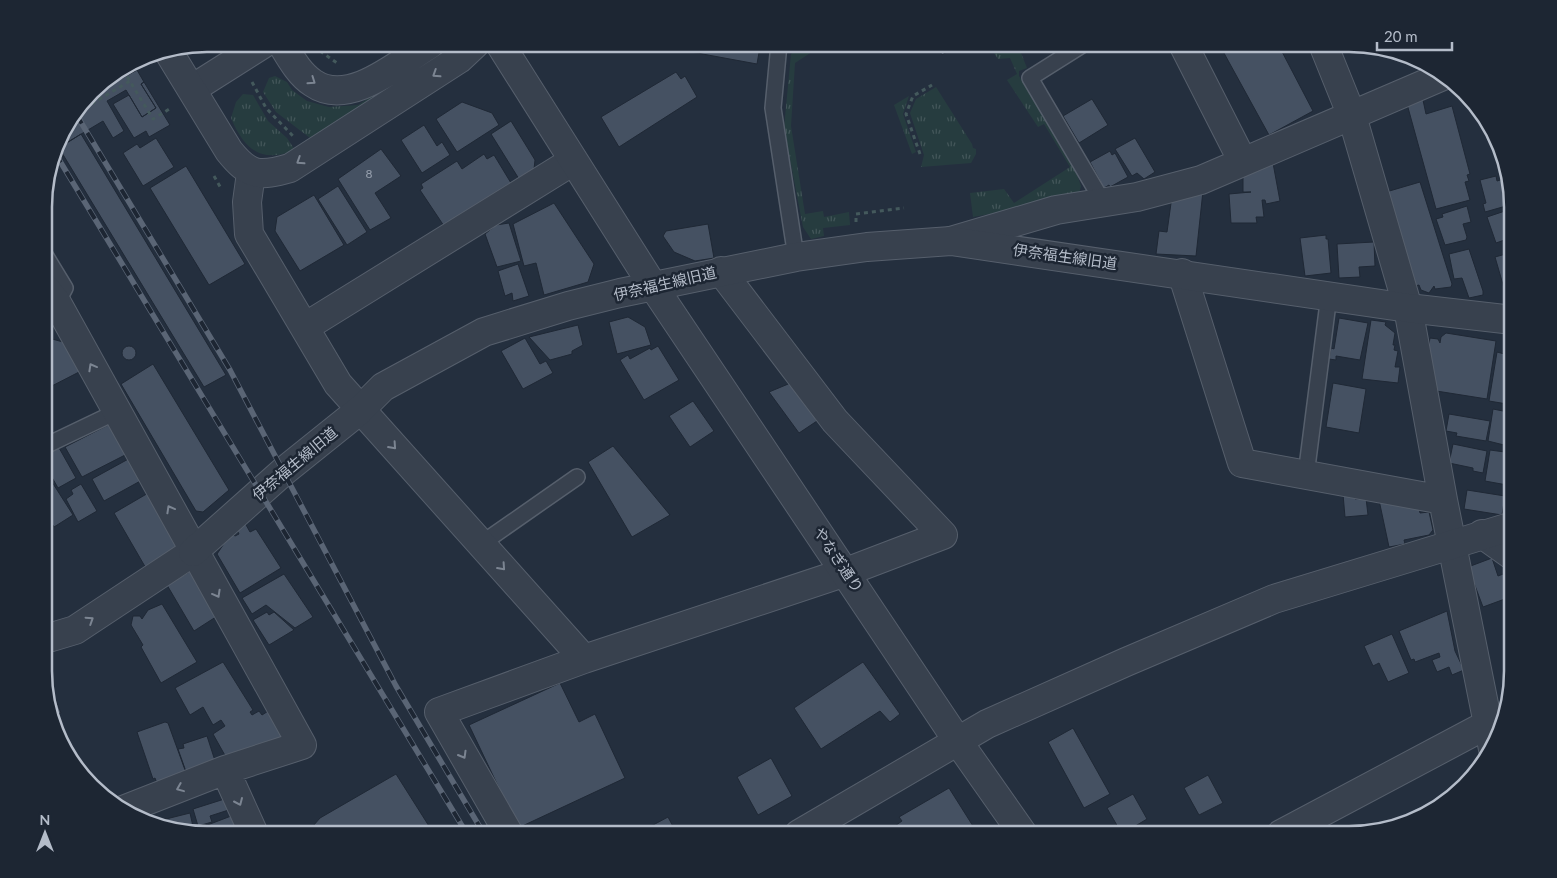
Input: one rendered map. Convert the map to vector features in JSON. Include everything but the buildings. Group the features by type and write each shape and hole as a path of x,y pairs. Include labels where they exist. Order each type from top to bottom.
{"street":[{"path":"192,89 250,52"},
{"path":"287,52 300,72 313,84 329,90 360,88 417,52"},
{"path":"171,57 240,166 251,173 270,174 290,168 459,59 466,52"},
{"name":"やなぎ通り","path":"505,52 653,286 957,740 1017,825"},
{"path":"1187,52 1243,162"},
{"path":"1300,825 1490,736 1443,500 1408,308 1352,116 1326,52"},
{"path":"951,241 1056,210 1137,197 1201,180 1436,79"},
{"path":"305,327 573,161"},
{"path":"251,173 246,202 249,234 338,384 584,659"},
{"name":"伊奈福生線旧道","path":"52,637 75,630 193,552 284,471 360,410 383,387 484,332 568,306 721,271 796,257 867,247 951,241 1182,273 1408,308 1504,319"},
{"path":"504,826 439,712 584,659 846,572 943,535 835,421 721,271"},
{"path":"1182,273 1242,463 1443,500"},
{"path":"52,305 116,412 302,745 225,770 133,806"},
{"path":"813,825 987,724 1274,598 1504,528"},
{"path":"1482,534 1504,550"},
{"path":"225,770 250,826"}],"lane":[{"path":"778,52 773,108 796,257"},
{"path":"1071,52 1030,78 1103,202"},
{"path":"52,267 65,288 52,298"},
{"path":"1306,475 1329,295"},
{"path":"52,443 116,412"},
{"path":"481,544 577,477"}],"path":[{"path":"322,52 343,67"},
{"path":"126,75 153,118 171,108"},
{"path":"93,103 130,81"},
{"path":"252,81 266,108 279,124 295,138"},
{"path":"920,154 906,114 913,96 932,85"}],"green space":[{"path":"439,52 445,54 443,57 310,138 276,112 263,92 269,78 275,76 287,82 292,90 307,101 329,107 358,105"},
{"path":"794,52 812,52 795,63 791,126 805,214 823,211 824,217 849,212 850,225 823,228 824,236 811,239 803,227 784,128 791,54"},
{"path":"993,52 1021,52 1027,68 1019,71 1019,76 1071,157 1081,186 1078,197 1060,202 973,217 970,193 1004,189 1014,203 1070,167 1044,124 1038,127 1007,80 1017,74 1010,58 998,59"},
{"path":"936,87 973,148 976,149 976,154 971,163 921,167 924,155 910,113 916,99"},
{"path":"243,94 253,95 268,121 287,138 295,150 272,155 255,151 248,145 236,129 231,118 236,102"},
{"path":"909,96 903,114 916,152 912,154 894,105"}],"railway":[{"path":"80,120 230,370 396,686 479,826"},
{"path":"60,161 462,826"}]}
